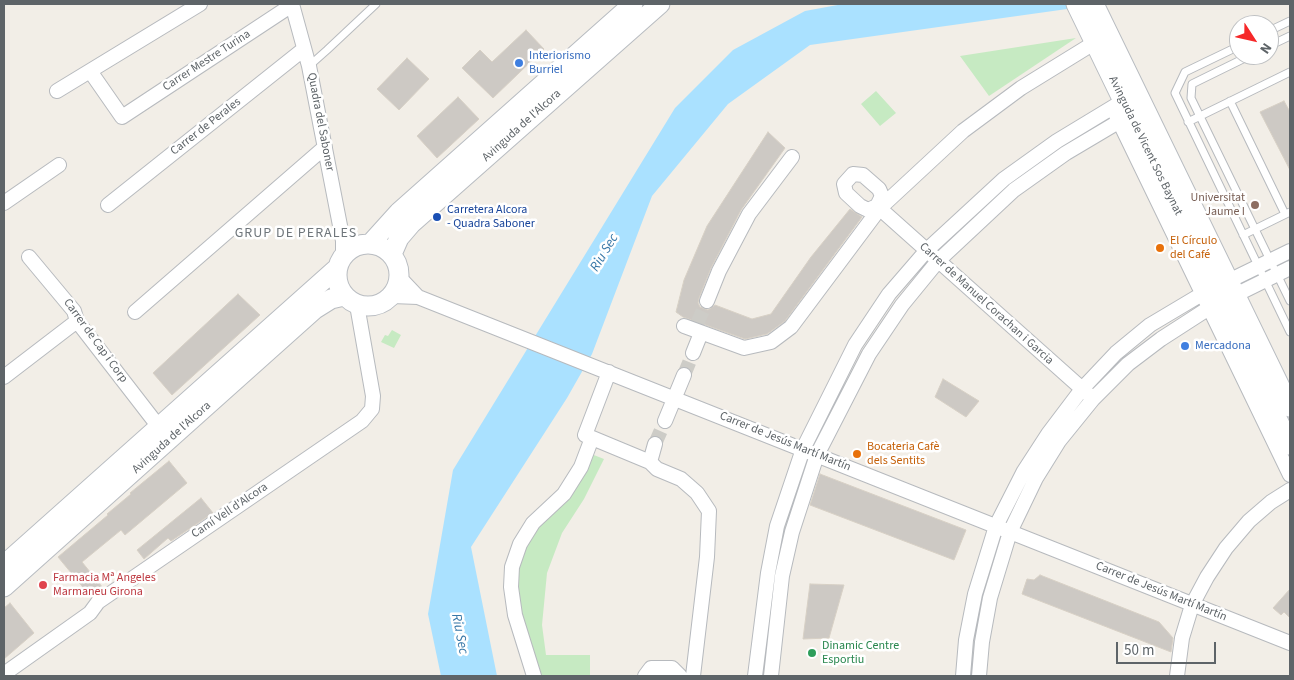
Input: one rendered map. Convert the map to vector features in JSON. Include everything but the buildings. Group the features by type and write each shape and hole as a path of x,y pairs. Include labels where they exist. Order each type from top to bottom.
{"main road":[{"name":"Avinguda de l'Alcora","path":"4,565 159,427 350,251 399,212 633,4"},
{"name":"Avinguda de l'Alcora","path":"392,254 399,238 411,224 660,4"},
{"name":"Avinguda de Vicent Sos Baynat","path":"1087,7 1094,43 1121,111 1218,295 1290,407"},
{"name":"Avinguda de Vicent Sos Baynat","path":"1087,7 1218,295 1290,445"},
{"path":"383,247 392,254 398,265 400,278 392,296 382,304 370,307 351,301 337,283 350,251 383,247"},
{"name":"Avinguda de l'Alcora","path":"4,587 315,309 331,299 351,301"}],"street":[{"path":"57,92 200,4"},
{"name":"Carrer Mestre Turina","path":"90,71 122,117 292,4"},
{"name":"Quadra del Saboner","path":"292,4 309,66 325,147 350,251"},
{"path":"693,353 694,328 744,348 772,342 790,327 878,207 963,131 1021,88 1094,43"},
{"name":"Carrer de Perales","path":"108,205 304,50"},
{"path":"755,676 768,573 775,535 803,450 855,344 889,294 927,250 1004,179 1057,141 1121,111"},
{"path":"771,676 782,576 792,532 816,455 868,354 902,304 938,261 1014,190 1121,111"},
{"path":"135,312 325,147"},
{"path":"707,301 719,271 749,214 792,157"},
{"path":"4,203 59,165"},
{"name":"Carrer de Manuel Corachan i Garcia","path":"878,207 1093,399"},
{"path":"979,676 982,642 990,598 1010,532 1036,478 1060,441 1093,399 1128,364 1218,295 1265,264 1290,251"},
{"name":"Carrer de Cap i Corp","path":"29,257 74,311 77,321 159,427"},
{"path":"963,676 966,640 975,594 996,526 1024,471 1048,434 1082,389 1116,353 1150,325 1218,295 1271,277 1290,268"},
{"name":"Carrer de Jesús Martí Martín","path":"400,278 418,297"},
{"name":"Avinguda de Vicent Sos Baynat","path":"1218,295 1290,475"},
{"name":"Carrer de Jesús Martí Martín","path":"392,296 418,297 1290,643"},
{"name":"Camí Vell d'Alcora","path":"4,674 90,614 98,602 362,422 372,409 374,396 351,301"},
{"path":"4,377 77,321"},
{"path":"534,676 515,615 511,587 512,567 520,544 533,523 564,494 581,467 588,437 609,372"},
{"path":"665,421 684,375"},
{"path":"588,437 650,462 657,469 681,479 697,493 709,511 707,557 693,676"},
{"path":"650,462 655,444"},
{"path":"1177,676 1182,638 1192,604 1207,577 1226,548 1249,521 1270,502 1290,490"},
{"path":"645,676 651,668 672,668 680,676"}],"lane":[{"path":"309,66 376,4"},
{"path":"1229,51 1185,72 1174,92 1243,234 1265,264 1271,277 1290,301"},
{"path":"1231,65 1192,84 1191,98 1255,229 1265,264 1290,332"},
{"path":"1188,122 1290,72"},
{"path":"1230,101 1288,213 1243,234"}],"green space":[{"path":"1076,38 989,96 960,56"},
{"path":"876,91 896,113 880,126 861,104"},
{"path":"392,330 401,335 394,348 381,342 385,335 388,336"},
{"path":"581,450 604,459 584,499 562,533 547,573 542,625 546,655 590,655 590,676 529,676 507,566 558,491"}],"water":[{"name":"Riu Sec","path":"843,4 1103,4 810,45 728,104 652,196 592,354 567,398 471,547 497,676 441,676 428,614 453,470 675,108 733,50 805,11"}],"tunnel":[{"path":"697,324 707,301"},
{"path":"684,375 693,353"},
{"path":"655,444 665,421"}],"place":[{"name":"Interiorismo Burriel","path":"519,63"},
{"name":"Universitat Jaume I","path":"1255,205"},
{"name":"Carretera Alcora - Quadra Saboner","path":"437,217"},
{"name":"El Círculo del Café","path":"1160,248"},
{"name":"Mercadona","path":"1185,346"},
{"name":"Bocateria Cafè dels Sentits","path":"857,454"},
{"name":"Farmacia Mª Angeles Marmaneu Girona","path":"43,585"},
{"name":"Dinamic Centre Esportiu","path":"812,653"}],"district":[{"name":"GRUP DE PERALES","path":"296,234"}]}
